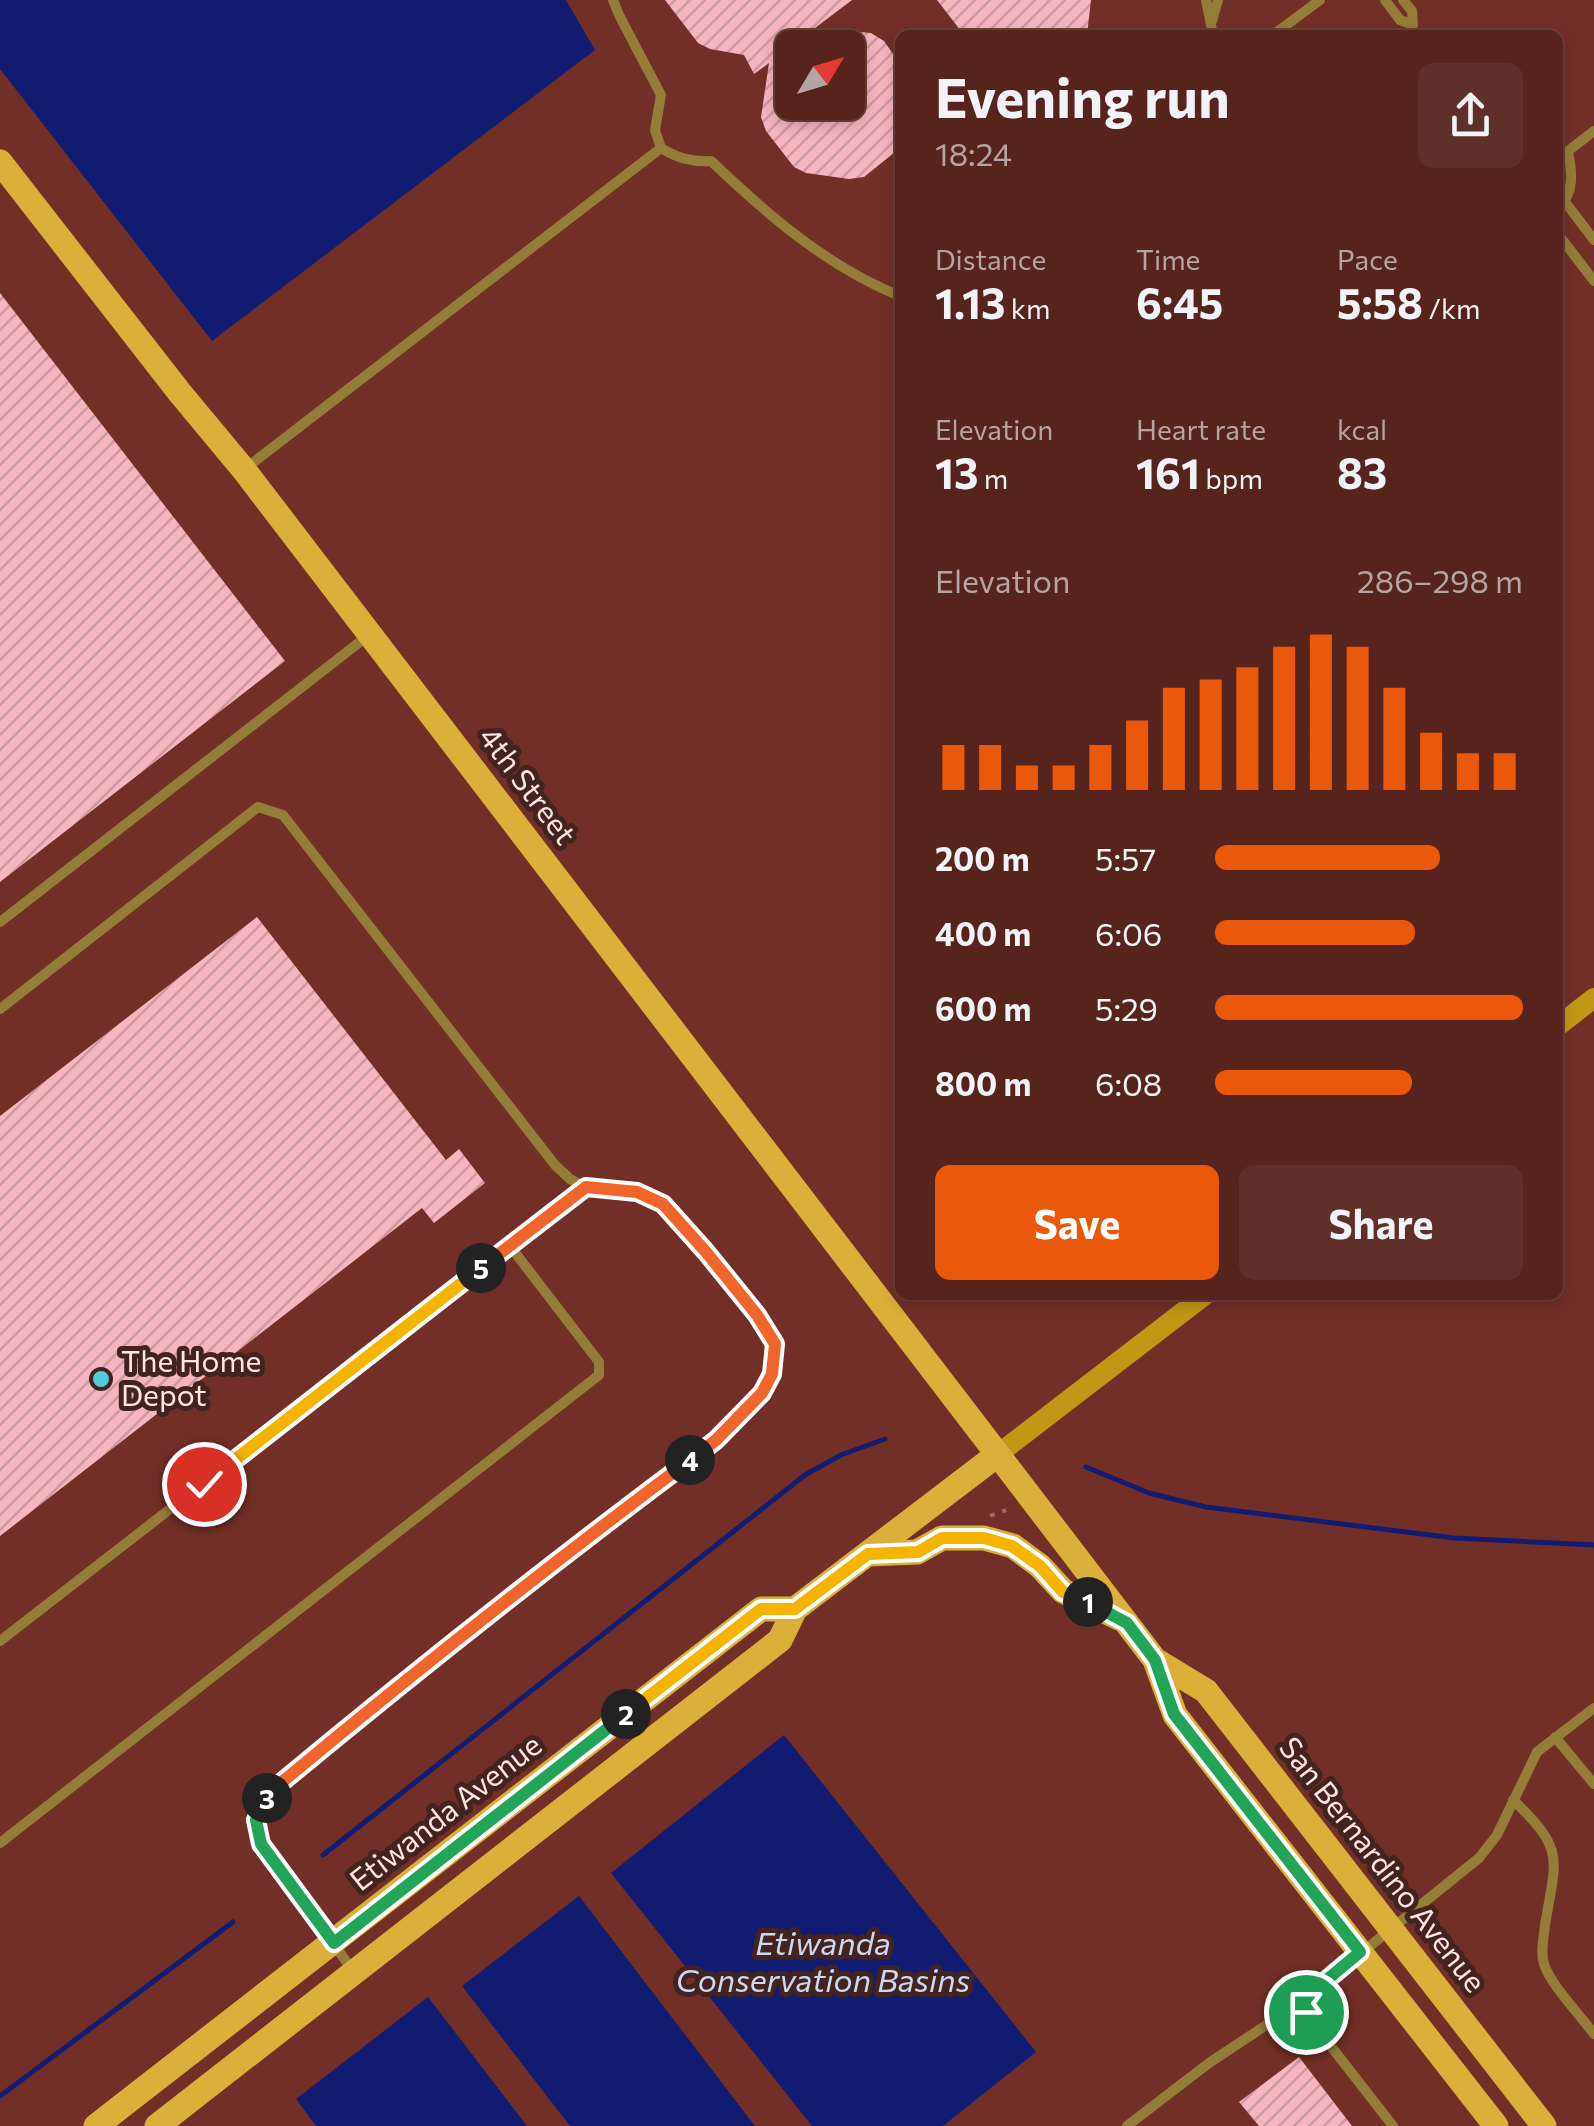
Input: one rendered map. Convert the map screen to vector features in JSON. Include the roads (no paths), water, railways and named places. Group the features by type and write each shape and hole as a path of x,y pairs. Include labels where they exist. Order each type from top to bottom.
{"main road":[{"name":"4th Street","path":"0,162 244,470 996,1456"},
{"path":"1563,1022 1594,998"},
{"name":"Etiwanda Avenue","path":"157,2126 780,1640 795,1609 1199,1300"},
{"name":"San Bernardino Avenue","path":"996,1456 1155,1660 1174,1714 1496,2126"},
{"path":"868,1554 918,1552 942,1538 984,1538 1012,1546 1040,1566 1063,1592 1127,1623"},
{"name":"Etiwanda Avenue","path":"96,2126 761,1609 795,1609"},
{"name":"San Bernardino Avenue","path":"1155,1660 1206,1692 1544,2126"}],"lane":[{"path":"613,0 661,95 654,130 660,148 675,157 710,161 761,208 811,246 874,286 895,294"},
{"path":"1206,0 1212,30"},
{"path":"1211,22 1218,0"},
{"path":"1280,30 1320,0"},
{"path":"1385,0 1400,20 1413,24 1412,11 1403,0"},
{"path":"1563,202 1571,188 1568,151 1594,131"},
{"path":"244,470 660,148"},
{"path":"1563,207 1594,240"},
{"path":"1563,241 1594,281"},
{"path":"0,922 370,634"},
{"path":"0,1008 258,807 283,815 555,1165 586,1187 637,1192 663,1204 757,1315 775,1344 772,1374 762,1393 716,1440 574,1547 270,1792 256,1820 261,1844 354,1972"},
{"path":"0,1641 586,1187"},
{"path":"0,1843 600,1375 599,1362 510,1246"},
{"path":"1127,2126 1209,2063 1298,2004 1479,1858 1497,1835 1536,1752 1594,1708"},
{"path":"1556,1738 1594,1784"},
{"path":"1513,1800 1540,1825 1552,1846 1554,1865 1542,1948 1544,1965 1594,2034"},
{"path":"1298,2004 1393,2126"}],"water":[{"path":"0,0 566,0 595,50 212,341 0,69"},
{"name":"Etiwanda Conservation Basins","path":"784,1735 1036,2052 943,2126 812,2126 611,1873"},
{"name":"Etiwanda Conservation Basins","path":"579,1896 755,2126 570,2126 462,1986"},
{"path":"428,1997 527,2126 316,2126 296,2099"}],"waterway":[{"path":"323,1855 805,1475 841,1455 885,1439"},
{"path":"1086,1467 1149,1493 1206,1507 1454,1538 1594,1545"},
{"path":"0,2096 233,1922"}],"place":[{"name":"The Home Depot","path":"101,1379"}]}
